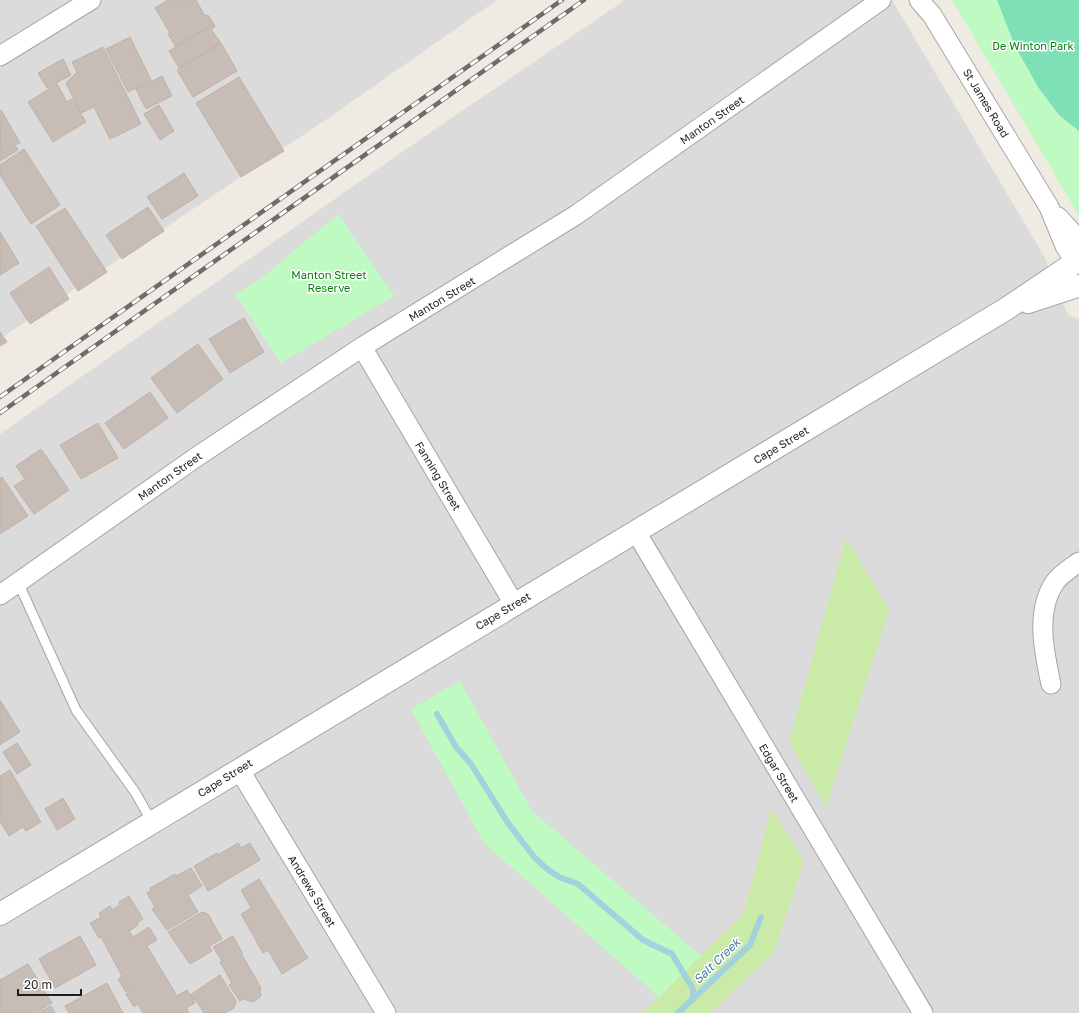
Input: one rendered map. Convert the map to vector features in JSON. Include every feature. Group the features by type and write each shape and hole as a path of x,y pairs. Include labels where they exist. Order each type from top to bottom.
{"street":[{"path":"0,56 91,0"},
{"name":"Manton Street","path":"0,595 195,458 362,347 563,224 882,0"},
{"name":"St James Road","path":"919,0 932,15 1049,207 1065,246 1076,260"},
{"name":"St James Road","path":"1049,207 1079,240"},
{"path":"1076,260 1071,275 1078,287"},
{"name":"Cape Street","path":"0,914 1006,309 1076,260"},
{"name":"Cape Street","path":"1006,309 1078,287"},
{"name":"Fanning Street","path":"362,347 514,604"},
{"name":"Edgar Street","path":"636,532 923,1013"},
{"path":"1051,684 1044,652 1042,627 1045,606 1049,592 1056,581 1064,572 1079,562"},
{"name":"Andrews Street","path":"239,769 386,1013"}],"lane":[{"path":"18,582 76,710 135,792 152,823"}],"shaded area":[{"path":"0,0 497,0 327,119 0,339"},
{"path":"625,0 892,0 1044,256 1068,315 1079,319 1079,1013 0,1013 0,434 399,154"}],"green space":[{"name":"De Winton Park","path":"952,0 1079,0 1079,216"},
{"path":"997,0 1079,0 1079,131 1059,115 1038,87 1015,46"},
{"name":"Manton Street Reserve","path":"338,214 394,296 281,363 235,294 259,280"},
{"path":"846,538 889,610 826,808 789,742"},
{"path":"460,681 532,811 701,956 659,997 484,843 411,709"},
{"path":"771,809 804,861 774,952 710,1013 642,1013 744,913"}],"building":[{"path":"168,0 196,0 205,16 208,15 214,24 176,47 168,34 170,33 155,8"},
{"path":"214,24 215,27 211,29 221,43 179,68 169,51"},
{"path":"130,37 151,80 128,92 106,49"},
{"path":"221,43 237,71 193,97 177,70"},
{"path":"103,47 141,124 110,139 94,107 81,113 66,83 77,72 72,62"},
{"path":"63,59 71,75 47,88 38,73"},
{"path":"162,76 172,96 146,109 136,89"},
{"path":"239,77 284,151 241,177 196,103"},
{"path":"57,84 67,102 72,99 86,122 53,142 28,102"},
{"path":"159,105 174,131 160,140 144,114"},
{"path":"1,110 20,143 15,145 18,150 0,161"},
{"path":"24,149 60,205 31,224 0,175 0,165"},
{"path":"184,173 198,196 162,219 147,197"},
{"path":"148,207 164,231 122,259 106,235"},
{"path":"65,208 107,272 78,291 36,226"},
{"path":"0,232 19,263 0,275"},
{"path":"49,267 69,299 30,324 10,293"},
{"path":"244,318 264,352 230,373 209,339"},
{"path":"0,332 7,342 0,346"},
{"path":"198,344 223,379 177,413 151,378"},
{"path":"150,392 168,418 124,449 105,423"},
{"path":"98,423 118,458 81,479 60,445"},
{"path":"41,449 69,490 34,514 14,486 25,479 16,466"},
{"path":"2,477 28,516 0,534 0,478"},
{"path":"0,700 20,732 0,745"},
{"path":"17,743 31,765 17,774 3,752"},
{"path":"10,770 41,822 26,831 23,827 9,836 0,821 0,776"},
{"path":"63,798 75,819 57,830 45,809"},
{"path":"238,843 241,848 250,843 260,860 208,891 194,866 217,853 218,855"},
{"path":"191,868 202,886 188,895 198,912 167,930 152,909 155,907 147,893 151,890 150,888 175,874 176,876"},
{"path":"259,879 308,958 282,974 268,950 263,953 241,914 251,908 241,890"},
{"path":"129,896 143,919 137,923 138,925 129,931 133,937 149,927 157,940 147,946 177,996 187,990 195,1003 186,1008 189,1013 143,1013 138,1004 134,1007 126,994 130,991 129,990 126,992 118,979 122,976 101,937 99,938 90,923 101,917 99,913 110,906 112,910 120,905 119,902"},
{"path":"202,912 208,914 222,939 209,946 212,951 190,964 168,932"},
{"path":"80,936 96,965 55,988 39,959"},
{"path":"233,936 261,988 261,996 253,1002 243,999 240,1001 229,985 232,983 220,962 222,961 213,947"},
{"path":"28,964 52,1003 35,1013 0,1013 0,980"},
{"path":"220,975 236,1001 234,1008 225,1013 204,1013 195,999 193,1000 190,995"},
{"path":"107,983 123,1013 69,1013 65,1006"},
{"path":"51,1006 55,1013 38,1013"}],"waterway":[{"path":"437,714 456,747 471,764 508,823 535,858 559,877 578,884 643,940 672,954 693,989 693,999"},
{"name":"Salt Creek","path":"678,1013 750,945 761,917"}],"railway":[{"path":"0,397 562,0"},
{"path":"0,413 584,0"}]}
